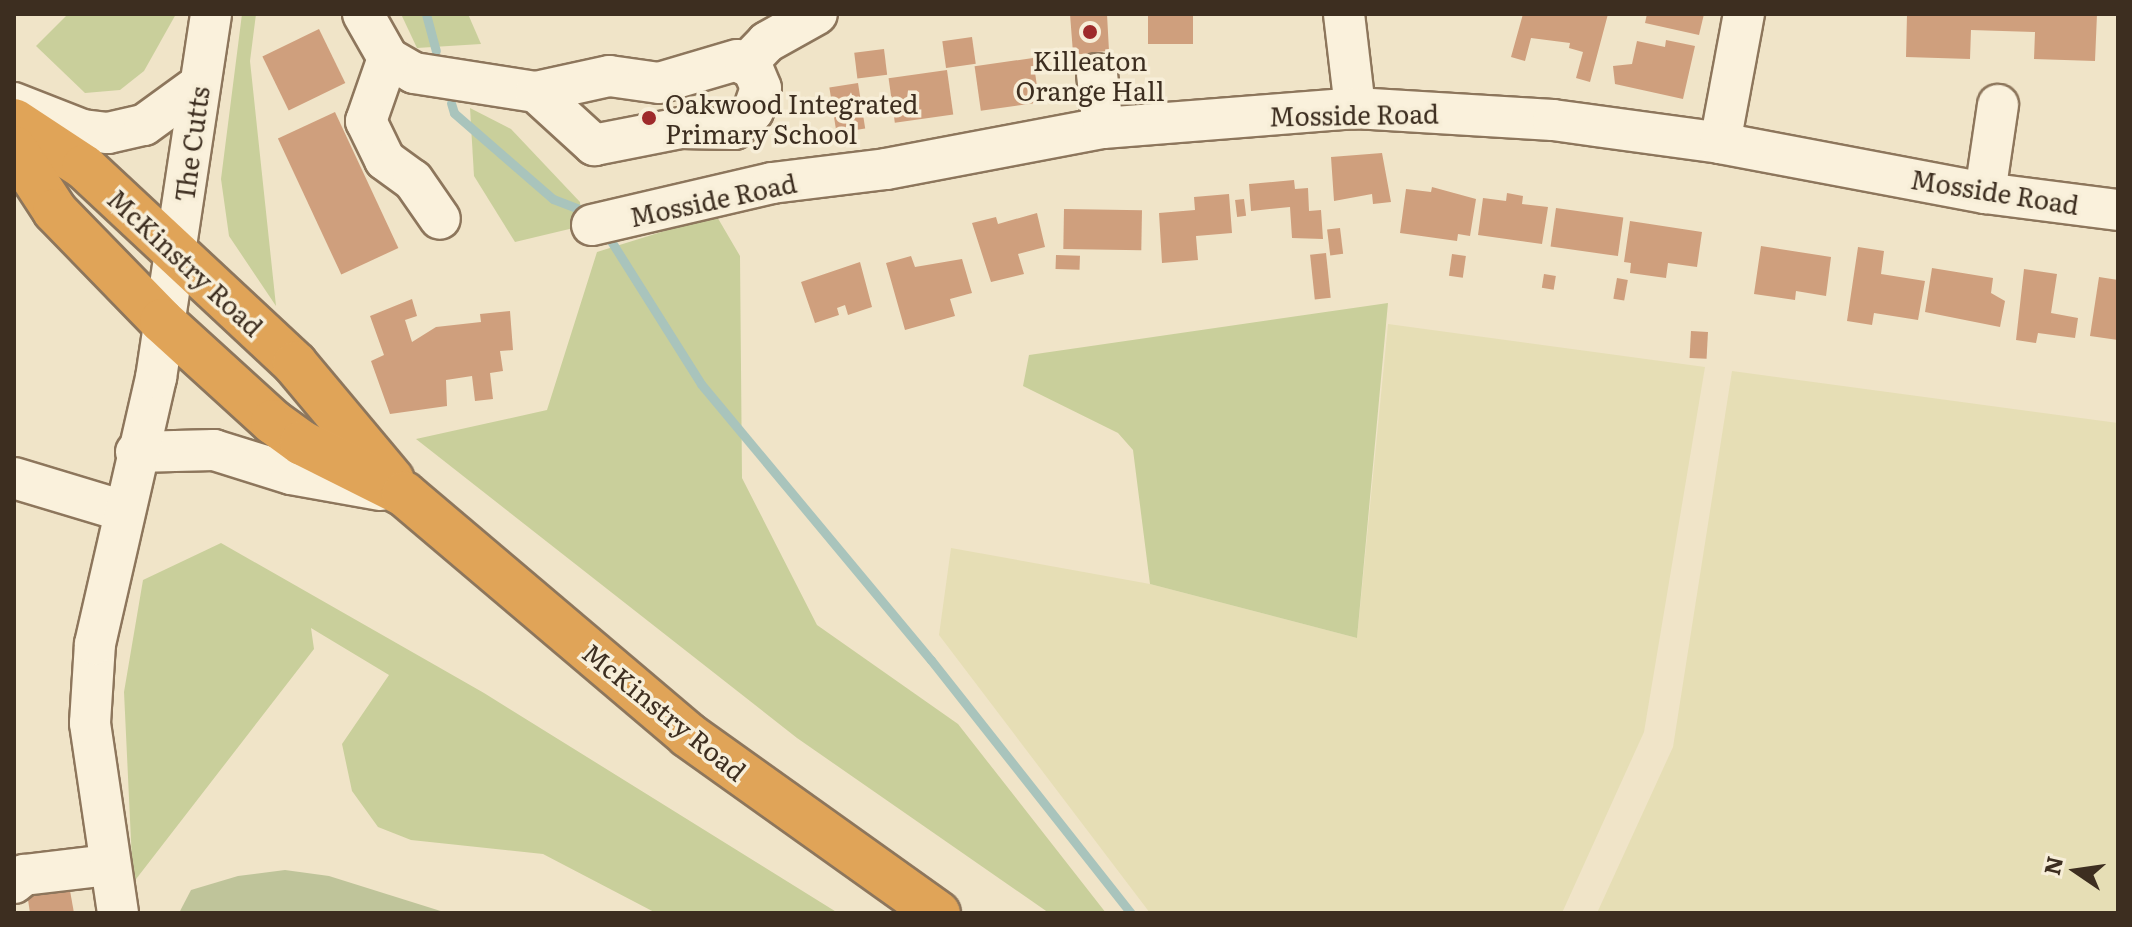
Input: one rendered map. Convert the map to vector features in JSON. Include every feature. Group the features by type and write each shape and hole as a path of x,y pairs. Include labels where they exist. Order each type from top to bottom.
{"highway":[{"name":"McKinstry Road","path":"19,127 84,167 169,287 273,422 302,443 404,494"},
{"name":"McKinstry Road","path":"19,127 46,201 169,287 295,364 404,494 688,735 938,913"}],"street":[{"name":"The Cutts","path":"118,913 90,723 95,644 136,452 156,378 211,14"},
{"path":"363,14 401,66 536,92 609,76 659,83 737,60 753,69 761,88 753,111 734,129 681,128 594,145 536,92"},
{"path":"745,65 767,42 817,14"},
{"path":"1344,14 1355,108"},
{"path":"1720,143 1744,14"},
{"path":"401,66 366,121 385,160 413,180 440,219"},
{"path":"1097,74 1103,128"},
{"path":"19,127 108,133 144,125 199,85"},
{"path":"1985,193 1998,105"},
{"name":"Mosside Road","path":"602,223 772,183 886,169 1103,128 1355,108 1553,120 1661,139 1720,143 1985,193 2118,210"},
{"path":"136,452 214,450 291,474 404,494"},
{"path":"14,478 123,511"},
{"path":"14,883 24,875 109,865"}],"shaded area":[{"path":"1388,324 1705,367 1644,732 1562,913 1150,913 939,635 951,548 1150,584 1357,638"},
{"path":"1732,371 2118,423 2118,913 1597,913 1673,747"}],"green space":[{"path":"68,14 176,14 144,71 120,90 85,93 36,46"},
{"path":"242,14 256,14 250,61 276,306 229,236 221,179"},
{"path":"401,14 468,14 481,44 417,48"},
{"path":"470,108 511,129 580,202 582,226 515,242 474,176"},
{"path":"716,215 740,256 742,478 817,625 958,724 1106,913 1049,913 797,738 416,439 547,410 597,252"},
{"path":"1388,303 1357,638 1150,584 1133,450 1118,433 1023,386 1029,355"},
{"path":"221,543 484,693 838,913 656,913 543,854 411,840 378,827 352,791 342,744 389,675 311,628 314,649 133,883 124,692 143,580"},
{"path":"285,870 329,876 447,913 179,913 191,890 238,876"}],"building":[{"name":"Killeaton Orange Hall","path":"1070,14 1107,14 1109,51 1096,52 1096,56 1073,53"},
{"path":"1148,14 1193,14 1193,44 1148,44"},
{"path":"1523,14 1608,14 1590,82 1576,78 1583,52 1569,48 1570,43 1531,38 1525,61 1511,57"},
{"path":"1647,14 1704,14 1699,35 1645,23"},
{"path":"1907,14 2097,14 2095,61 2034,59 2035,32 1971,30 1970,59 1906,57"},
{"path":"319,29 345,83 289,111 262,57"},
{"path":"972,37 976,64 946,68 942,41"},
{"path":"1666,40 1695,46 1683,99 1615,84 1613,66 1632,64 1637,41 1665,47"},
{"path":"884,49 887,75 857,78 854,53"},
{"path":"1033,58 1039,103 981,111 975,66"},
{"path":"947,70 953,115 895,123 889,78"},
{"path":"858,83 865,128 837,133 829,88"},
{"path":"335,112 398,248 341,275 278,139"},
{"path":"1382,153 1391,202 1373,204 1372,194 1334,201 1331,157"},
{"path":"1294,180 1295,189 1308,188 1309,211 1321,210 1323,239 1292,238 1290,207 1251,211 1249,184"},
{"path":"1432,187 1476,199 1470,236 1458,234 1457,241 1400,233 1406,189 1431,192"},
{"path":"1507,193 1523,196 1522,204 1548,207 1542,244 1478,235 1483,198 1506,201"},
{"path":"1229,194 1232,233 1196,236 1198,260 1162,263 1159,213 1195,210 1194,197"},
{"path":"1244,199 1246,216 1237,217 1235,200"},
{"path":"1556,208 1623,217 1618,256 1551,247"},
{"path":"1064,209 1142,210 1141,250 1063,249"},
{"path":"1037,213 1045,247 1018,254 1024,274 991,282 972,223 996,217 998,224"},
{"path":"1630,221 1702,232 1697,267 1668,263 1666,278 1630,273 1631,263 1624,262"},
{"path":"1340,228 1343,254 1330,255 1327,230"},
{"path":"1761,246 1831,257 1826,296 1796,291 1795,300 1754,294"},
{"path":"1858,247 1884,251 1881,274 1925,281 1918,320 1874,313 1872,325 1847,321"},
{"path":"1326,253 1331,298 1315,299 1310,255"},
{"path":"1452,254 1466,256 1463,278 1449,276"},
{"path":"1056,255 1080,256 1079,270 1056,269"},
{"path":"911,256 915,267 962,259 972,293 950,299 955,316 905,330 886,263"},
{"path":"860,262 872,307 848,315 845,305 837,308 839,315 815,323 801,282"},
{"path":"1932,268 1993,278 1991,293 2005,301 2000,327 1925,312"},
{"path":"2024,269 2057,274 2051,313 2078,318 2075,338 2038,333 2036,343 2016,340"},
{"path":"1544,274 1556,276 1554,290 1542,288"},
{"path":"2099,277 2118,280 2118,340 2090,336"},
{"path":"1617,278 1628,280 1624,301 1613,299"},
{"path":"412,299 417,316 405,320 412,342 436,327 481,322 480,314 510,311 513,350 500,351 503,371 490,373 493,399 475,401 472,376 446,380 447,406 390,414 371,361 384,355 370,316"},
{"path":"1691,331 1708,332 1707,359 1690,358"},
{"path":"69,885 74,913 30,913 27,893"}],"waterway":[{"path":"426,14 436,51"},
{"path":"451,103 454,113 553,199 592,214"},
{"path":"606,233 701,384 931,660 1131,913"}],"place":[{"name":"Killeaton Orange Hall","path":"1090,32"},
{"name":"Oakwood Integrated Primary School","path":"649,118"}]}
